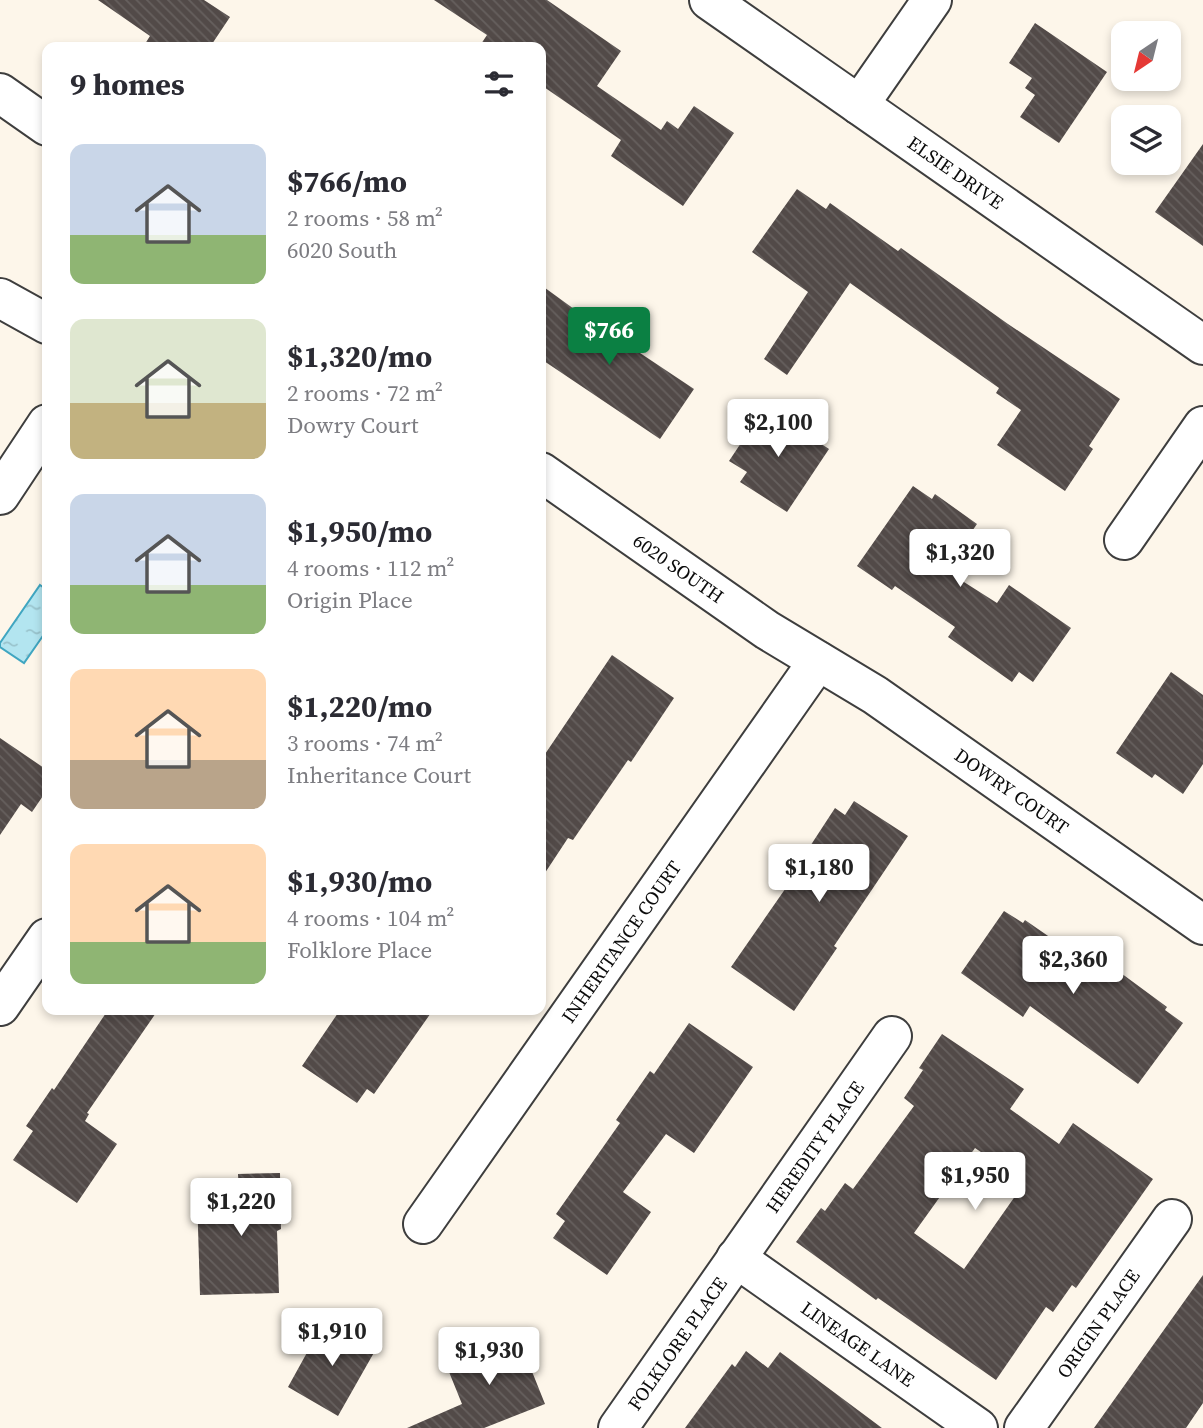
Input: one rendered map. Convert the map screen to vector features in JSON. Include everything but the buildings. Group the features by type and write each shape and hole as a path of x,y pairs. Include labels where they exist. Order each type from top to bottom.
{"street":[{"name":"ELSIE DRIVE","path":"709,0 1203,345"},
{"path":"859,104 933,0"},
{"path":"0,93 42,122"},
{"path":"0,298 42,321"},
{"path":"1124,540 1203,426"},
{"path":"0,495 42,432"},
{"name":"6020 SOUTH","path":"546,475 767,630 818,661"},
{"name":"DOWRY COURT","path":"818,661 875,695 1203,925"},
{"name":"INHERITANCE COURT","path":"423,1224 818,661"},
{"path":"0,1006 42,946"},
{"name":"HEREDITY PLACE","path":"736,1258 892,1036"},
{"name":"ORIGIN PLACE","path":"1024,1428 1172,1219"},
{"name":"FOLKLORE PLACE","path":"618,1428 736,1258"},
{"name":"LINEAGE LANE","path":"736,1258 978,1428"}],"water":[{"path":"40,585 42,586 42,637 24,663 0,647 0,643"}]}
